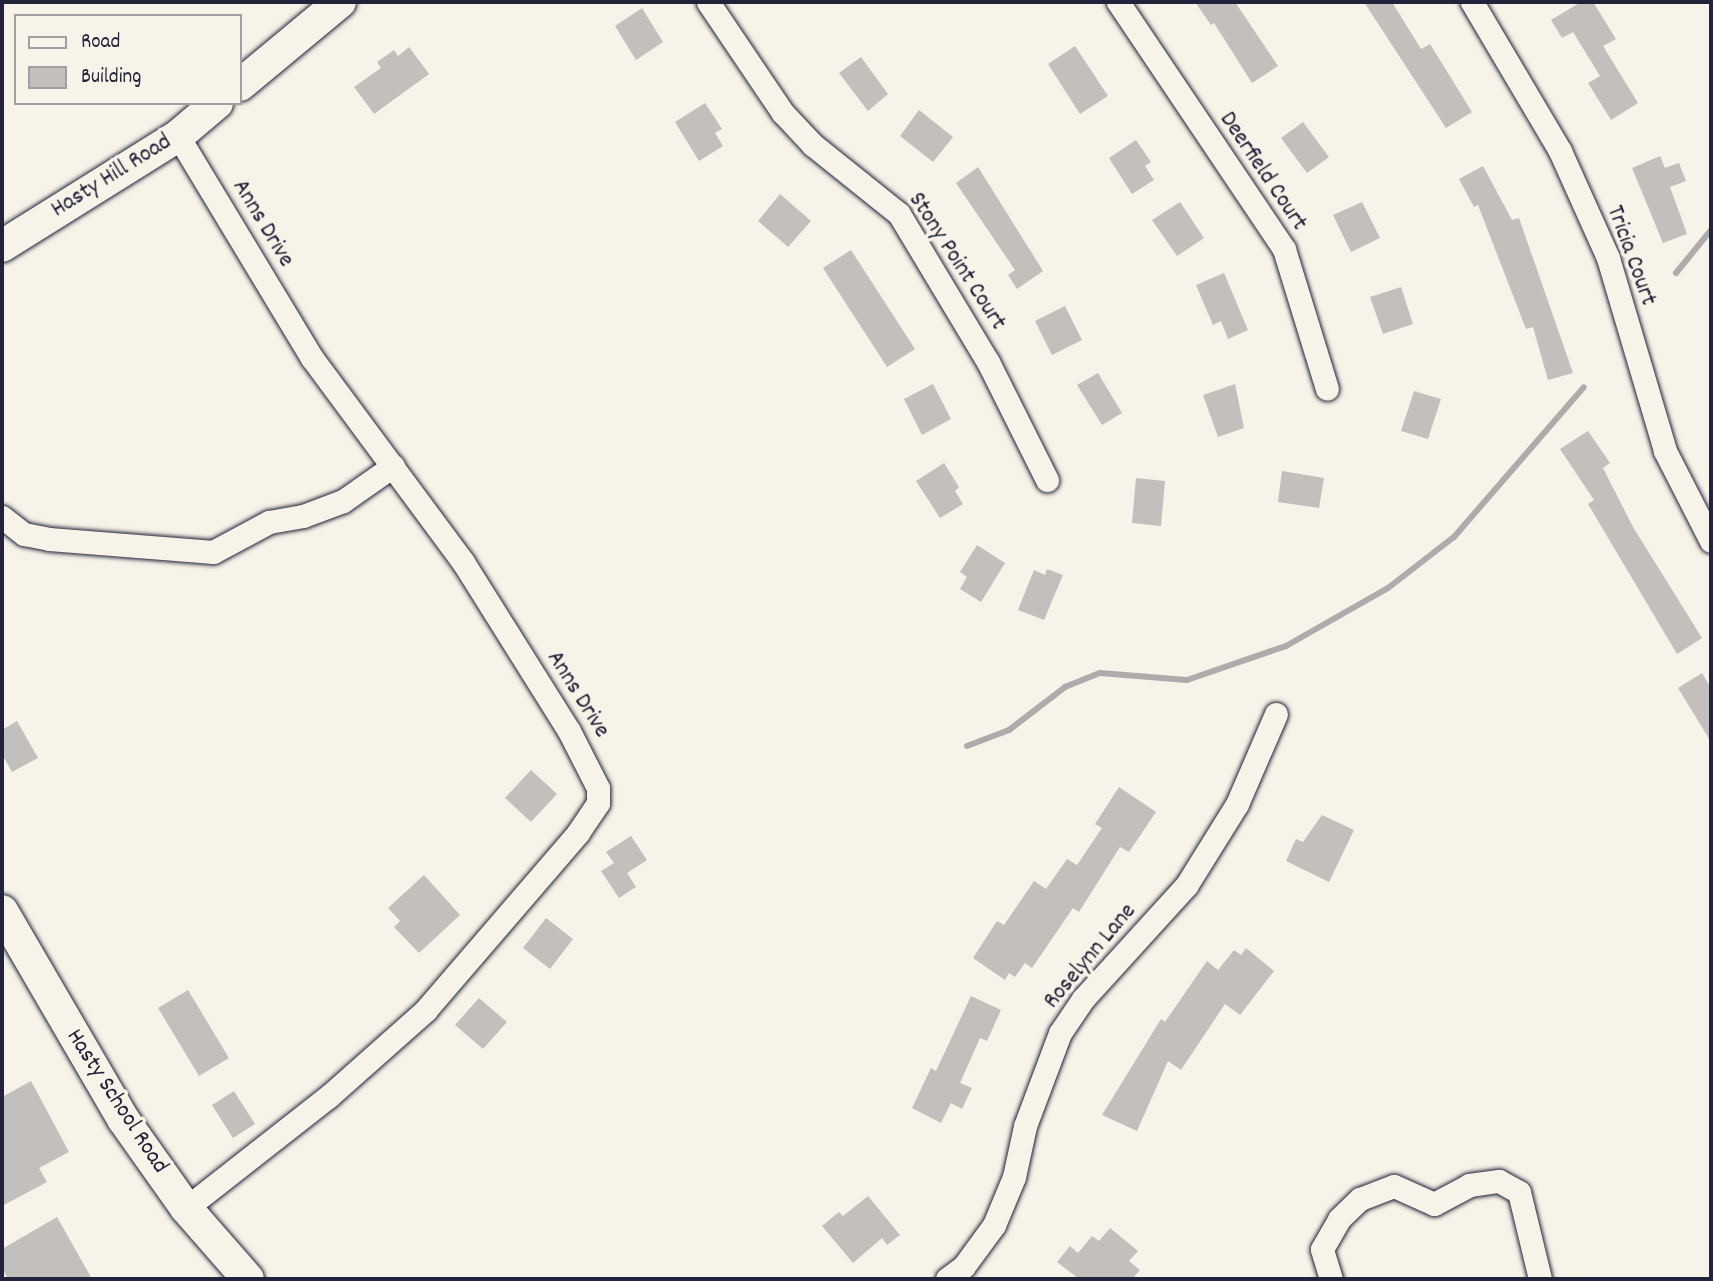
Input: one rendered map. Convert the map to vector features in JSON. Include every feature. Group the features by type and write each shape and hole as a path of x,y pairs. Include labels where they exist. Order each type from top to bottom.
{"street":[{"path":"242,83 340,2"},
{"name":"Stony Point Court","path":"708,2 783,113 813,145 899,214 988,362 1047,480"},
{"name":"Deerfield Court","path":"1118,2 1284,249 1327,389"},
{"name":"Tricia Court","path":"1472,2 1560,151 1608,258 1665,451 1711,541"},
{"name":"Hasty Hill Road","path":"2,246 178,136 215,105"},
{"name":"Anns Drive","path":"178,136 312,358 463,562 569,731 598,788 598,803 523,901 426,1010 329,1096 186,1208"},
{"path":"2,517 24,534 49,539 214,552 269,522 303,516 342,501 393,466"},
{"name":"Roselynn Lane","path":"947,1279 964,1266 994,1225 1014,1177 1025,1126 1060,1033 1083,999 1186,886 1237,804 1276,714"},
{"name":"Hasty School Road","path":"2,911 123,1119 186,1208 248,1279"},
{"path":"1331,1279 1322,1249 1339,1219 1360,1199 1394,1186 1434,1204 1469,1185 1499,1181 1519,1192 1540,1279"}],"building":[{"path":"1195,2 1235,2 1278,66 1252,83 1214,23 1211,25"},
{"path":"1364,2 1392,2 1421,49 1430,44 1472,112 1446,128"},
{"path":"1581,2 1593,2 1616,39 1603,46 1638,103 1611,120 1588,83 1600,76 1573,32 1562,38 1551,20"},
{"path":"642,8 663,42 636,60 615,26"},
{"path":"1075,46 1108,96 1080,114 1048,64"},
{"path":"409,47 429,74 374,114 354,87 381,68 377,62 394,50 398,56"},
{"path":"861,57 888,94 868,111 839,73"},
{"path":"705,103 722,129 715,133 723,146 699,161 675,122"},
{"path":"919,110 953,137 933,162 900,136"},
{"path":"1303,122 1329,157 1307,173 1281,138"},
{"path":"1136,140 1151,162 1145,166 1154,180 1132,194 1109,158"},
{"path":"1660,156 1665,168 1679,163 1686,181 1670,187 1687,234 1663,243 1632,168"},
{"path":"1483,166 1512,220 1519,218 1573,373 1548,380 1533,327 1526,329 1478,205 1474,207 1459,179"},
{"path":"978,167 1043,271 1017,289 1008,275 1015,270 956,183"},
{"path":"780,194 811,221 788,247 758,221"},
{"path":"1180,202 1204,238 1177,256 1152,220"},
{"path":"1362,202 1380,238 1351,252 1333,215"},
{"path":"851,250 915,349 887,367 823,268"},
{"path":"1224,273 1248,330 1228,339 1221,321 1213,325 1196,285"},
{"path":"1401,287 1413,324 1383,334 1370,297"},
{"path":"1065,306 1082,340 1052,355 1035,321"},
{"path":"1098,373 1122,413 1102,425 1077,385"},
{"path":"933,384 951,419 922,435 904,399"},
{"path":"1235,384 1244,428 1218,437 1203,395"},
{"path":"1414,391 1441,399 1428,439 1401,431"},
{"path":"1588,431 1610,463 1603,468 1633,527 1702,638 1677,654 1588,504 1594,500 1560,449"},
{"path":"944,463 959,487 955,491 963,504 940,518 916,481"},
{"path":"1282,471 1324,478 1319,508 1278,502"},
{"path":"1136,478 1165,481 1161,526 1132,523"},
{"path":"977,545 1005,563 981,602 960,589 967,577 960,572"},
{"path":"1047,569 1063,575 1044,620 1018,610 1034,570 1045,575"},
{"path":"1702,673 1711,688 1711,742 1678,688"},
{"path":"17,721 38,758 12,772 2,754 2,730"},
{"path":"531,770 557,794 531,822 505,798"},
{"path":"1119,787 1156,812 1129,852 1120,847 1079,912 1073,908 1032,968 1025,963 1015,977 1009,973 1005,980 973,958 997,921 1004,925 1034,881 1046,889 1067,859 1077,865 1102,828 1095,824"},
{"path":"1322,815 1354,830 1329,882 1286,861 1296,839 1303,842"},
{"path":"631,836 647,860 627,873 636,887 619,898 601,871 614,863 606,852"},
{"path":"424,875 460,915 419,953 394,927 400,921 388,908"},
{"path":"546,918 573,939 550,969 523,948"},
{"path":"1246,948 1274,971 1240,1015 1225,1004 1181,1070 1168,1061 1137,1131 1102,1115 1161,1019 1165,1022 1207,961 1218,970 1234,950 1241,955"},
{"path":"188,990 229,1058 199,1076 158,1008"},
{"path":"971,996 1001,1010 987,1041 980,1038 960,1083 972,1088 962,1109 951,1103 941,1123 912,1108 931,1068 936,1071"},
{"path":"479,998 507,1022 483,1049 455,1025"},
{"path":"31,1081 69,1152 39,1168 47,1182 2,1206 2,1097"},
{"path":"234,1091 255,1124 233,1138 212,1105"},
{"path":"868,1196 900,1235 887,1245 882,1238 853,1263 822,1226 839,1212 843,1216"},
{"path":"57,1217 92,1279 8,1279 2,1268 2,1249"},
{"path":"1110,1228 1138,1251 1129,1261 1140,1270 1132,1279 1079,1279 1057,1262 1070,1246 1078,1253 1092,1236 1099,1241"}],"waterway":[{"path":"1676,273 1711,230"},
{"path":"967,746 1009,730 1065,687 1100,673 1187,680 1286,646 1388,588 1454,537 1584,387"}]}
